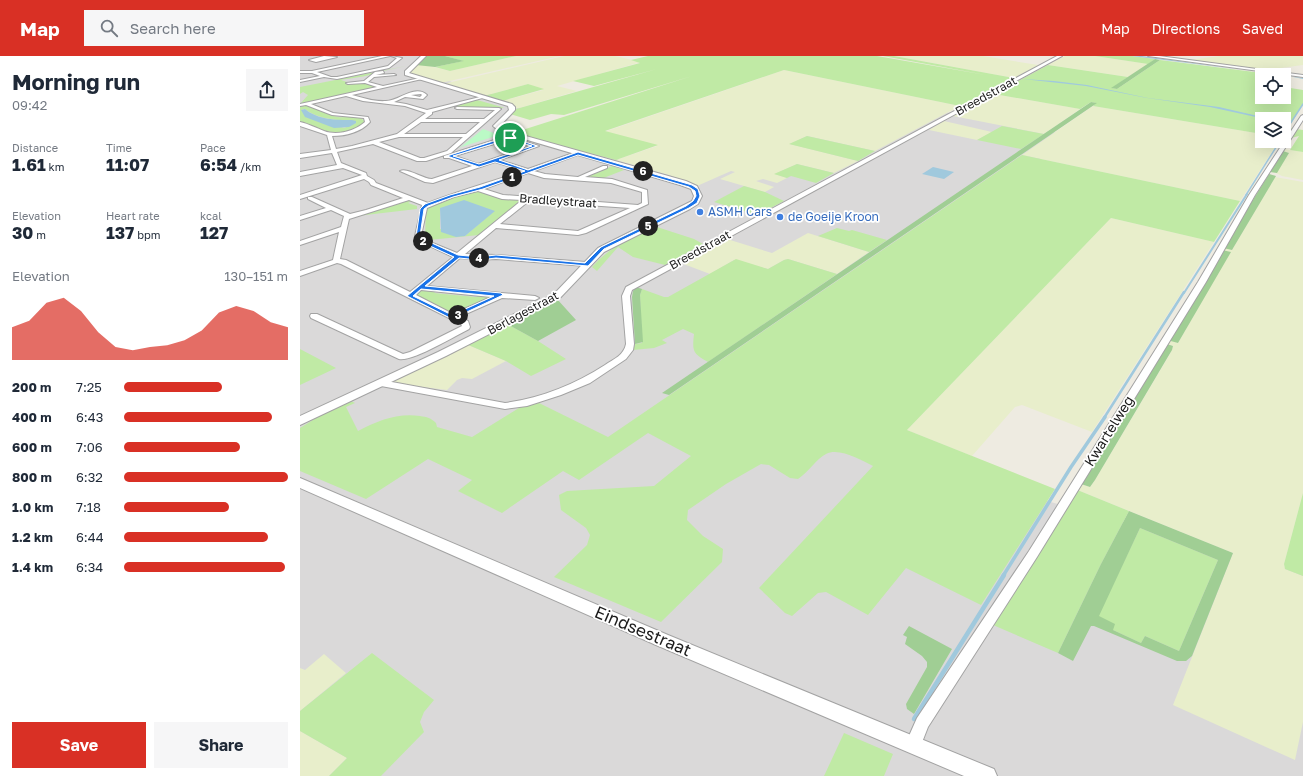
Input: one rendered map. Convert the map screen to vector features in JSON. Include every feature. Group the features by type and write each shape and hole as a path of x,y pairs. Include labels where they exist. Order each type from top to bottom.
{"street":[{"path":"333,56 342,58"},
{"path":"300,72 312,72 388,56"},
{"path":"312,72 337,78 389,67 400,58 393,56"},
{"name":"Berlagestraat","path":"300,421 442,354 557,296 570,284 586,264 603,248 687,207 695,202 698,196 696,190 691,186 499,129 497,124 512,110 512,107 484,97 420,79 406,73 424,56"},
{"name":"Breedstraat","path":"380,382 505,406 542,399 587,381 617,362 629,350 630,344 626,296 629,289 1060,56"},
{"path":"1150,56 1303,76"},
{"path":"365,82 376,73 397,69"},
{"path":"300,81 326,76"},
{"path":"358,77 394,76"},
{"path":"300,105 420,79"},
{"path":"348,83 365,82 383,87"},
{"path":"373,108 425,90"},
{"path":"347,95 363,100 406,105 430,113 399,135"},
{"path":"426,112 484,97"},
{"path":"300,124 330,134 352,131 368,122 366,118 332,114 307,104"},
{"path":"443,108 499,108 447,155"},
{"path":"354,116 366,111"},
{"name":"Kwartelweg","path":"912,745 922,723 1033,554 1202,282 1252,196 1303,116"},
{"path":"419,120 485,121"},
{"path":"330,134 338,164 366,175 364,177"},
{"path":"300,156 334,151 399,135 468,136"},
{"path":"373,142 421,163 507,138 536,146 433,181 427,181 403,171 413,168"},
{"path":"401,153 416,153"},
{"path":"423,153 447,155 479,166"},
{"path":"578,153 478,189 426,205 422,209 418,236 432,245 458,256 479,258 496,257 586,264"},
{"path":"470,163 487,157 544,176 612,181 645,191 645,204 584,232 578,233 494,226"},
{"path":"300,174 343,166"},
{"path":"577,178 605,167"},
{"path":"300,197 364,177 372,181 373,184 426,205"},
{"name":"Bradleystraat","path":"478,189 497,196 640,207"},
{"path":"310,198 349,216 368,212 409,198"},
{"path":"410,296 527,198"},
{"path":"300,213 328,206"},
{"path":"300,218 328,206"},
{"path":"336,261 343,228 346,218 349,216"},
{"path":"300,243 343,228"},
{"path":"300,274 336,261 342,262 452,317 464,324 466,327 414,354 402,357 314,316"},
{"path":"420,288 535,298"},
{"path":"452,317 501,295"},
{"name":"Berlagestraat","path":"300,426 313,416"},
{"name":"Eindsestraat","path":"300,483 649,634 987,776"}],"shaded area":[{"path":"300,56 443,56 420,72 523,104 503,125 696,182 882,100 1073,136 706,405 1303,573 1303,776 300,776"}],"green space":[{"path":"425,56 445,56 464,61 435,67 416,65"},
{"path":"445,56 516,56 450,71 435,67 463,61"},
{"path":"516,56 560,56 441,83 410,74 409,72 416,65 425,65 450,71"},
{"path":"564,56 615,56 641,62 557,86 577,91 519,108 515,108 511,104 502,101 543,90 528,84 484,96 443,84"},
{"path":"648,56 877,56 986,75 883,56 894,56 1014,78 960,106 784,70 605,131 658,145 616,160 513,133 692,76 564,115 551,114 530,120 510,114 516,109 657,69 594,86 573,81 640,63 631,60"},
{"path":"894,56 983,56 1038,65 1014,78"},
{"path":"1065,56 1095,56 1148,64 1128,77 1048,65"},
{"path":"1095,56 1132,56 1155,59 1148,64"},
{"path":"1220,56 1303,56 1303,65 1281,68 1255,68 1189,60"},
{"path":"1155,59 1160,60 1117,89 1111,88"},
{"path":"1160,60 1255,72 1255,104 1291,104 1291,88 1303,90 1303,104 1291,123 1291,112 1255,112 1255,133 1093,106 1096,103 1091,102 1080,109 994,94 1048,65 1128,77 1112,88 1117,89"},
{"path":"406,66 367,76 341,80 347,82 346,84 363,83 377,87 300,104 308,95 303,92 300,94 300,87"},
{"path":"784,70 960,106 875,151 807,136 790,144 858,161 834,173 797,164 775,174 787,178 777,183 763,179 756,181 774,187 765,192 720,179 735,172 731,171 697,186 669,175 616,160 657,146 604,132"},
{"path":"528,84 544,89 502,101 484,96"},
{"path":"994,94 1080,109 1044,134 953,116"},
{"path":"477,100 502,107 504,108 450,107"},
{"path":"1091,102 1097,103 669,395 662,393"},
{"path":"300,106 309,106 338,117 356,117 365,122 358,128 350,131 324,131 300,122","holes":["305,109 325,118 356,123 344,128 301,110"]},
{"path":"1093,106 1255,133 1255,148 1274,148 1240,201 1022,155"},
{"path":"944,121 992,132 977,140 929,130"},
{"path":"1002,126 1044,134 1021,149 977,140"},
{"path":"1291,128 1303,130 1303,152 1290,150 1299,136 1291,138"},
{"path":"483,129 499,135 458,148 462,146"},
{"path":"807,136 875,151 858,161 789,144"},
{"path":"1284,149 1303,152 1303,180 1282,176 1276,173 1289,153 1283,151"},
{"path":"1283,151 1289,153 1277,173 1270,172"},
{"path":"1022,155 1240,201 1214,242 1111,218 907,430 1055,489 981,605 906,568 868,615 826,592 818,593 792,616 785,613 759,588 873,466 843,453 831,452 826,454 798,479 790,478 769,465 761,464 726,484 688,510 687,520 703,536 723,549 722,562 661,622 554,577 587,545 590,535 586,528 561,510 559,495 567,491 654,486 691,456 648,433 579,480 563,471 502,513 458,491 472,480 428,459 366,499 300,471 300,428 329,410 335,409 351,401 355,403 346,407 358,431 388,419 411,415 429,418 436,423 437,427 472,437 527,403 537,402 608,437"},
{"path":"797,164 834,173 816,183 791,176 787,178 774,174"},
{"path":"612,166 624,170 601,179 585,178"},
{"path":"1269,174 1276,176 1232,250 1223,248"},
{"path":"1275,177 1303,182 1303,493 1284,564 1285,569 1303,576 1303,722 1295,760 1173,705 1233,553 1075,489 1078,483 1090,487 1095,480 1170,354 1173,346 1165,343 1167,339 1178,343 1230,252 1222,250 1223,248 1232,250"},
{"path":"744,186 765,192 784,201 757,215 714,202"},
{"path":"476,191 500,198 521,200 479,235 429,240 427,238 429,237 428,236 425,236 426,208 454,197","holes":["440,210 494,211 465,236 440,229"]},
{"path":"406,201 412,201 408,203 417,206 417,209 357,216"},
{"path":"1111,218 1214,242 1092,432 1022,405 1015,407 972,456 907,430"},
{"path":"654,226 694,239 703,244 665,265 633,257 618,247 597,271 592,267 613,248"},
{"path":"837,228 849,231 852,230 887,240 869,252 818,236"},
{"path":"808,233 869,252 837,274 788,259 768,269 734,260 710,274 681,263 727,239 772,253"},
{"path":"1222,250 1231,252 1178,343 1167,340"},
{"path":"736,259 768,269 788,259 837,274 708,362 696,354 693,345 694,334 683,329 662,340 667,343 654,348 633,350 635,344 642,343 640,295 642,289 668,297"},
{"path":"636,287 642,289 640,295 643,342 635,344 632,297 633,291"},
{"path":"424,290 437,291 434,293 476,297 479,295 489,296 489,298 455,314 451,314 416,296 418,292"},
{"path":"557,299 576,320 538,341 507,324"},
{"path":"507,324 566,359 531,376 506,361 466,344"},
{"path":"1164,343 1173,346 1172,350 1095,480 1090,487 1078,483"},
{"path":"466,344 506,361 472,379 462,378 457,380 447,390 391,383"},
{"path":"300,349 336,368 300,385"},
{"path":"1075,489 1129,511 1101,564 1058,653 993,625"},
{"path":"1303,493 1303,576 1285,569 1284,564"},
{"path":"1129,511 1233,553 1192,656 1186,661 1177,661 1094,626 1091,626 1073,661 1058,653 1101,564","holes":["1140,528 1218,560 1179,651 1145,636 1141,643 1113,630 1115,624 1099,616"]},
{"path":"1140,528 1218,560 1179,651 1145,636 1141,643 1113,630 1098,616"},
{"path":"909,626 952,649 914,714 907,709 906,704 927,667 927,662 922,656 905,644 907,637 903,635"},
{"path":"372,653 434,700 424,712 420,722 424,732 381,776 329,776 347,758 300,731 300,711"},
{"path":"324,654 346,673 300,711 300,668 305,670"},
{"path":"300,731 347,758 329,776 300,776"},
{"path":"844,733 893,754 884,776 824,776"}],"water":[{"path":"1132,56 1142,56 1249,71"},
{"path":"1023,79 1087,85 1148,98 1219,107 1255,115 1255,117 1210,107 1147,98 1086,86"},
{"path":"305,109 310,113 321,117 352,120 356,121 356,123 349,127 334,128 305,117 301,110"},
{"path":"933,167 954,172 944,179 922,174"},
{"path":"464,200 495,211 465,236 456,237 441,232 440,208"}],"waterway":[{"path":"1291,122 1303,104"},
{"path":"1246,195 1276,148"},
{"path":"1184,293 1247,194"},
{"path":"1104,418 1184,292"},
{"path":"1003,576 1071,467 1105,417"},
{"path":"914,719 1004,575"}],"place":[{"name":"ASMH Cars","path":"700,212"},
{"name":"de Goeije Kroon","path":"780,217"}],"route":[{"path":"510,138 504,138 449,156 479,166 495,160 528,171 578,153 691,186 696,190 698,196 695,202 687,207 603,248 586,264 496,257 479,258 458,256 420,288 501,295 452,317 410,296 458,256 443,251 421,240 418,236 422,209 426,205 482,188 528,171 495,160 536,146 510,138"}]}
